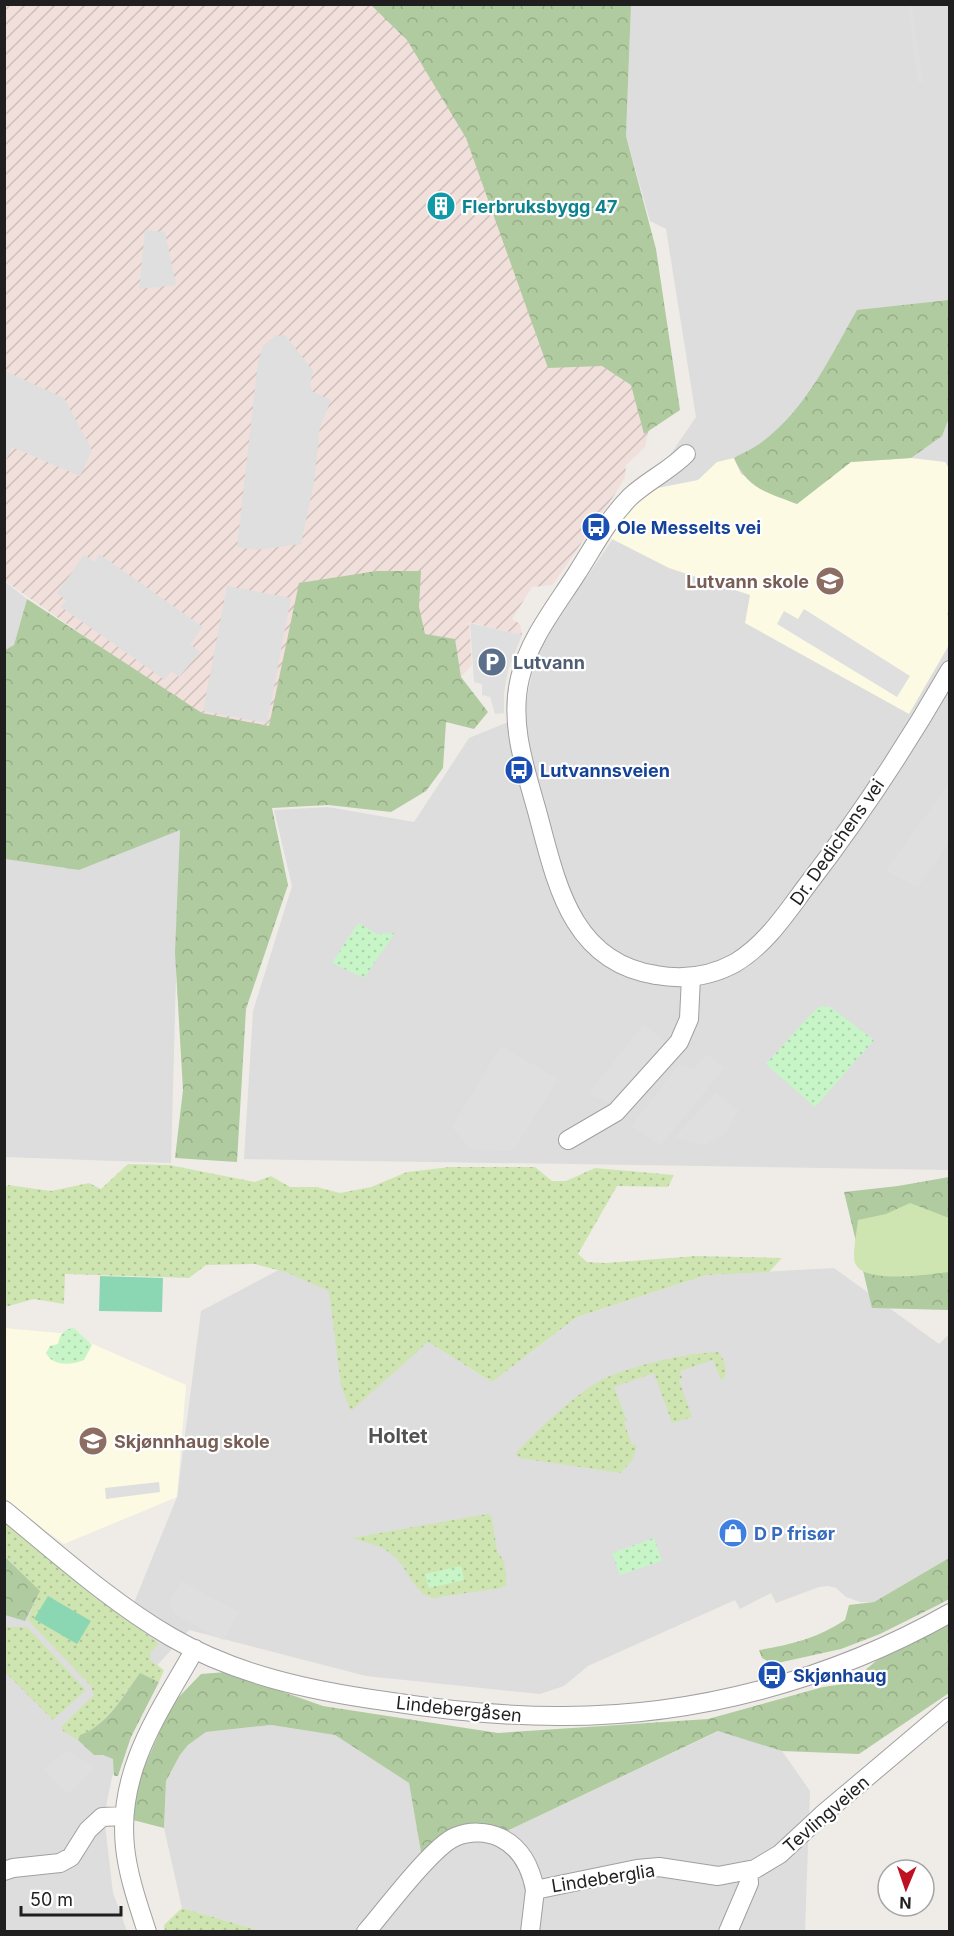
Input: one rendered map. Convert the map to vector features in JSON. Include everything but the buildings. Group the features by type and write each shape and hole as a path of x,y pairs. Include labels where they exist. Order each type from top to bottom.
{"street":[{"path":"568,1140 616,1112 680,1042 689,1019 691,977 678,978 646,974 618,963 595,946 571,917 552,869 518,738 516,713 518,684 530,650 602,534 629,498 686,454"},
{"name":"Dr. Dedichens vei","path":"691,977 708,974 734,963 750,952 776,926 866,802 950,670"},
{"name":"Lindebergåsen","path":"4,1510 127,1608 195,1649 243,1669 287,1683 355,1697 429,1708 560,1716 668,1709 742,1695 844,1664 886,1646 950,1613"},
{"path":"147,1932 128,1866 125,1847 124,1816 128,1784 146,1736 195,1649"},
{"name":"Tevlingveien","path":"748,1871 766,1864 780,1854 822,1815 950,1707"},
{"path":"4,1871 60,1863 71,1857 88,1830 102,1817 124,1816"},
{"path":"366,1932 426,1862 448,1841 466,1834 495,1835 511,1844 524,1858 532,1873 536,1890"},
{"name":"Lindeberglia","path":"530,1932 536,1890 637,1869 658,1867 718,1876 748,1871"},
{"path":"728,1932 749,1883 748,1871"}],"shaded area":[{"path":"4,5 406,5 655,401 645,447 626,465 625,477 617,491 554,583 532,587 512,619 520,624 522,635 469,622 472,665 460,678 242,765 109,653 5,581"},
{"path":"631,5 949,5 949,1170 244,1159 253,1011 292,886 274,810 328,807 414,822 469,738 523,716 537,650 696,417 666,229 650,221 626,136"},
{"path":"908,5 912,5 923,82 918,83"},
{"path":"145,230 165,232 176,285 139,289"},
{"path":"285,335 313,371 310,385 313,392 331,400 320,427 314,482 301,544 256,550 237,547 258,362 263,346 275,336"},
{"path":"5,371 64,398 92,450 80,476 12,447 5,463"},
{"name":"Lutvann skole","path":"734,458 741,474 797,504 851,462 911,458 945,462 950,470 950,609 947,614 949,617 949,645 909,714 745,623 750,595 669,568 608,537 627,509 653,489 698,480 717,462"},
{"path":"99,554 203,627 190,644 200,652 179,677 171,671 165,680 61,607 66,600 57,593 84,555 95,562"},
{"path":"4,581 27,599 14,645 5,650"},
{"path":"227,586 291,598 267,723 203,711"},
{"path":"804,609 910,676 897,697 777,624 784,611 798,619"},
{"name":"Lutvann","path":"470,623 522,635 508,670 504,693 504,713 495,714 490,697 482,695 482,684 474,682"},
{"path":"949,783 949,842 918,887 886,871"},
{"path":"180,829 171,1163 5,1157 5,859 79,870"},
{"path":"644,1024 665,1042 610,1103 588,1094"},
{"path":"501,1046 558,1079 513,1151 470,1149 452,1127"},
{"path":"706,1054 724,1068 661,1145 631,1126 679,1065 694,1069"},
{"path":"716,1093 739,1110 725,1134 705,1145 675,1137"},
{"path":"286,1266 343,1289 492,1382 577,1317 707,1275 834,1268 939,1344 949,1334 949,1558 874,1602 860,1602 828,1586 819,1587 776,1603 771,1593 740,1609 735,1600 588,1666 564,1686 540,1694 366,1676 189,1630 154,1669 112,1777 104,1816 113,1893 127,1931 5,1931 4,1524 129,1615 177,1497 201,1311"},
{"name":"Skjønnhaug skole","path":"4,1328 70,1334 186,1385 177,1497 64,1544 5,1500"},
{"path":"159,1482 160,1492 106,1499 105,1488"},
{"path":"181,1581 239,1612 223,1640 175,1614 170,1605 171,1599"},
{"path":"271,1725 335,1735 409,1783 421,1851 441,1840 486,1841 719,1731 782,1751 810,1791 805,1931 261,1931 182,1908 164,1828 166,1781 188,1745 206,1732"},
{"path":"67,1750 91,1764 94,1769 67,1794 44,1769"}],"green space":[{"path":"371,5 631,5 626,136 656,249 680,410 644,434 631,385 602,366 548,368 466,138 407,40"},
{"path":"949,300 949,418 942,436 911,458 851,462 797,504 768,493 752,483 739,469 734,458 762,442 792,414 805,398 857,310"},
{"path":"377,571 421,571 419,607 425,634 455,639 461,677 488,712 474,729 446,722 443,768 426,791 391,812 328,805 272,808 288,885 246,1009 237,1162 175,1158 183,1090 175,953 180,830 79,870 5,859 5,650 14,645 27,599 202,713 269,726 299,583"},
{"path":"358,923 377,934 395,933 364,978 332,963"},
{"path":"822,1006 830,1007 874,1040 815,1107 766,1064 813,1012"},
{"path":"128,1164 169,1165 255,1182 271,1176 290,1187 317,1187 340,1193 371,1187 407,1172 450,1167 535,1167 552,1181 566,1181 595,1168 674,1175 668,1187 617,1186 578,1254 587,1262 605,1263 696,1256 782,1258 769,1272 707,1275 577,1317 492,1382 428,1342 351,1411 341,1386 329,1291 288,1273 255,1264 206,1265 189,1278 65,1274 64,1304 34,1299 5,1307 5,1188 8,1185 51,1191 89,1183 101,1189"},
{"path":"949,1177 949,1310 872,1308 844,1192"},
{"path":"910,1203 949,1218 949,1272 884,1276 861,1270 854,1259 858,1220 886,1214"},
{"path":"100,1276 163,1278 162,1312 99,1311"},
{"path":"74,1328 92,1345 84,1360 69,1364 53,1361 46,1353 50,1346 58,1344 63,1333"},
{"path":"718,1352 725,1367 725,1377 721,1380 713,1360 680,1371 682,1378 679,1380 692,1417 672,1423 654,1373 614,1387 627,1421 624,1422 632,1445 636,1444 632,1460 620,1473 520,1458 515,1454 564,1407 596,1383 655,1362"},
{"path":"487,1514 492,1518 497,1551 504,1561 507,1585 501,1588 432,1598 425,1595 415,1585 400,1562 390,1553 375,1545 352,1538"},
{"path":"4,1520 159,1644 151,1651 150,1660 164,1670 159,1682 140,1673 106,1717 90,1731 80,1735 78,1740 63,1731 61,1727 94,1695 91,1686 28,1620 39,1591 5,1556"},
{"path":"654,1538 662,1561 620,1575 612,1553"},
{"path":"4,1556 40,1591 25,1621 5,1615"},
{"path":"949,1558 949,1599 942,1603 880,1634 841,1649 773,1664 762,1658 759,1650 793,1643 825,1632 845,1620 849,1605 874,1602"},
{"path":"461,1566 464,1580 429,1588 425,1574"},
{"path":"48,1596 91,1621 77,1644 34,1619"},
{"path":"949,1624 949,1693 859,1754 782,1751 718,1731 486,1841 441,1840 421,1852 409,1783 335,1735 271,1725 206,1732 188,1745 166,1781 164,1828 133,1820 139,1779 172,1704 201,1674 226,1672 323,1706 498,1733 708,1719 823,1687 850,1683 876,1661"},
{"path":"4,1627 27,1627 86,1690 53,1720 5,1672"},
{"path":"140,1673 159,1682 131,1737 118,1776 114,1776 113,1759 103,1755 94,1755 78,1740 80,1735 99,1725 107,1717"},
{"path":"182,1908 261,1931 165,1931 164,1925"}],"place":[{"name":"Flerbruksbygg 47","path":"441,206"},
{"name":"Ole Messelts vei","path":"596,527"},
{"name":"Lutvann skole","path":"830,581"},
{"name":"Lutvann","path":"492,662"},
{"name":"Lutvannsveien","path":"519,770"},
{"name":"Skjønnhaug skole","path":"93,1441"},
{"name":"D P frisør","path":"733,1533"},
{"name":"Skjønhaug","path":"772,1675"}],"district":[{"name":"Holtet","path":"398,1436"}]}
